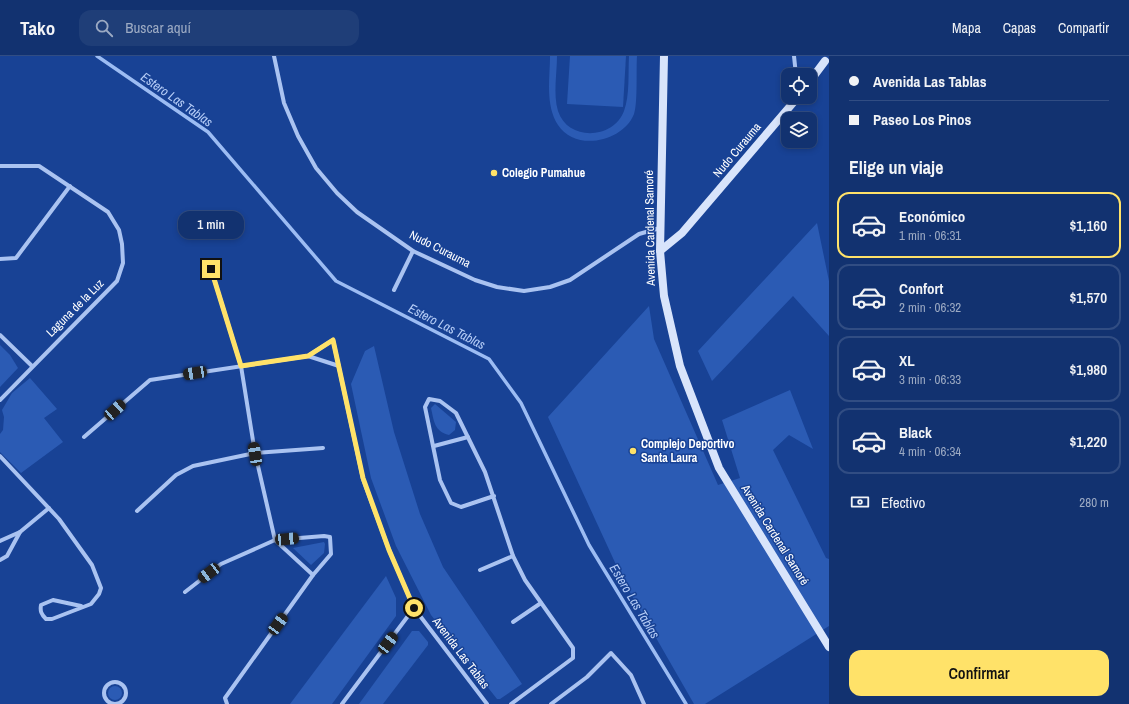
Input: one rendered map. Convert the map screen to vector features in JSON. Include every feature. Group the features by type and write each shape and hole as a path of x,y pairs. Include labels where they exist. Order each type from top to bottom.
{"main road":[{"name":"Avenida Cardenal Samoré","path":"664,56 660,251 664,296 673,340 689,391 719,468 829,647"},
{"path":"817,71 825,61"},
{"name":"Nudo Curauma","path":"660,251 682,233 792,104"}],"street":[{"name":"Nudo Curauma","path":"274,56 284,103 298,136 316,168 336,193 357,212 413,251 475,280 497,287 524,291 550,287 570,280 639,234 660,228"},
{"path":"794,56 795,68"},
{"name":"Laguna de la Luz","path":"0,166 39,166 108,212 119,230 123,263 116,281 0,400"},
{"path":"0,259 16,258 70,186"},
{"path":"394,290 413,251"},
{"path":"211,269 241,366 255,454 275,540 313,575"},
{"path":"0,335 32,366"},
{"name":"Avenida Las Tablas","path":"308,356 333,340 363,478 389,550 414,608 487,704"},
{"path":"84,437 150,380 308,356 339,366"},
{"path":"494,496 461,507 451,504 440,480 425,407 429,399 440,400 456,413 468,436 494,496 513,556 525,580 573,648 573,658 511,704"},
{"path":"434,446 468,436"},
{"path":"137,511 176,475 193,466 255,454 324,448"},
{"path":"0,456 49,508 92,565 101,588 100,594 91,604 81,606 72,612 52,619 46,619 42,615 40,610 41,604 53,600 81,606"},
{"path":"0,541 20,532 49,508"},
{"path":"0,560 6,556 20,532"},
{"path":"185,592 221,564 275,540 324,536 330,538 331,554 313,575 225,698 227,704"},
{"path":"480,570 513,556"},
{"path":"513,622 541,603"},
{"path":"344,703 414,608"},
{"path":"551,704 587,677 611,653 631,675 644,704"},
{"path":"116,682 125,688 126,695 122,703 113,704 107,700 105,691 109,684 116,682"}],"shaded area":[{"path":"550,56 557,56 556,98 558,111 563,121 571,128 581,132 591,133 611,127 619,120 626,105 629,56 637,56 635,109 634,114 628,124 610,137 598,140 587,141 576,139 566,133 558,125 551,109 549,91"},
{"path":"570,56 626,56 623,107 567,104"},
{"path":"817,223 829,281 829,336 793,296 712,381 698,351"},
{"path":"649,306 654,339 718,485 740,478 722,420 790,390 813,449 789,435 773,450 826,558 829,559 829,626 705,704 694,704 624,582 548,417"},
{"path":"0,345 10,355 18,368 0,387"},
{"path":"374,346 394,432 420,514 443,567 522,684 500,699 497,699 431,615 396,546 371,478 351,384 365,351"},
{"path":"30,378 57,409 44,418 63,442 21,473 0,452 0,434 3,430 4,417 2,410 12,393"},
{"path":"435,404 456,422 455,430 449,435 440,431 436,425 431,408"},
{"path":"324,542 324,553 311,565 293,548"},
{"path":"386,576 396,598 396,616 332,704 290,704"},
{"path":"412,631 419,631 428,642 428,645 383,704 359,704"},
{"path":"112,686 118,686 122,690 122,696 118,700 112,700 108,696 108,690"}],"waterway":[{"name":"Estero Las Tablas","path":"97,56 208,132 336,281 489,359 521,403 589,545 686,704"}],"place":[{"name":"Colegio Pumahue","path":"494,173"},
{"name":"Complejo Deportivo Santa Laura","path":"633,451"}],"route":[{"path":"211,269 241,366 308,356 333,340 363,478 389,550 414,608"}]}
